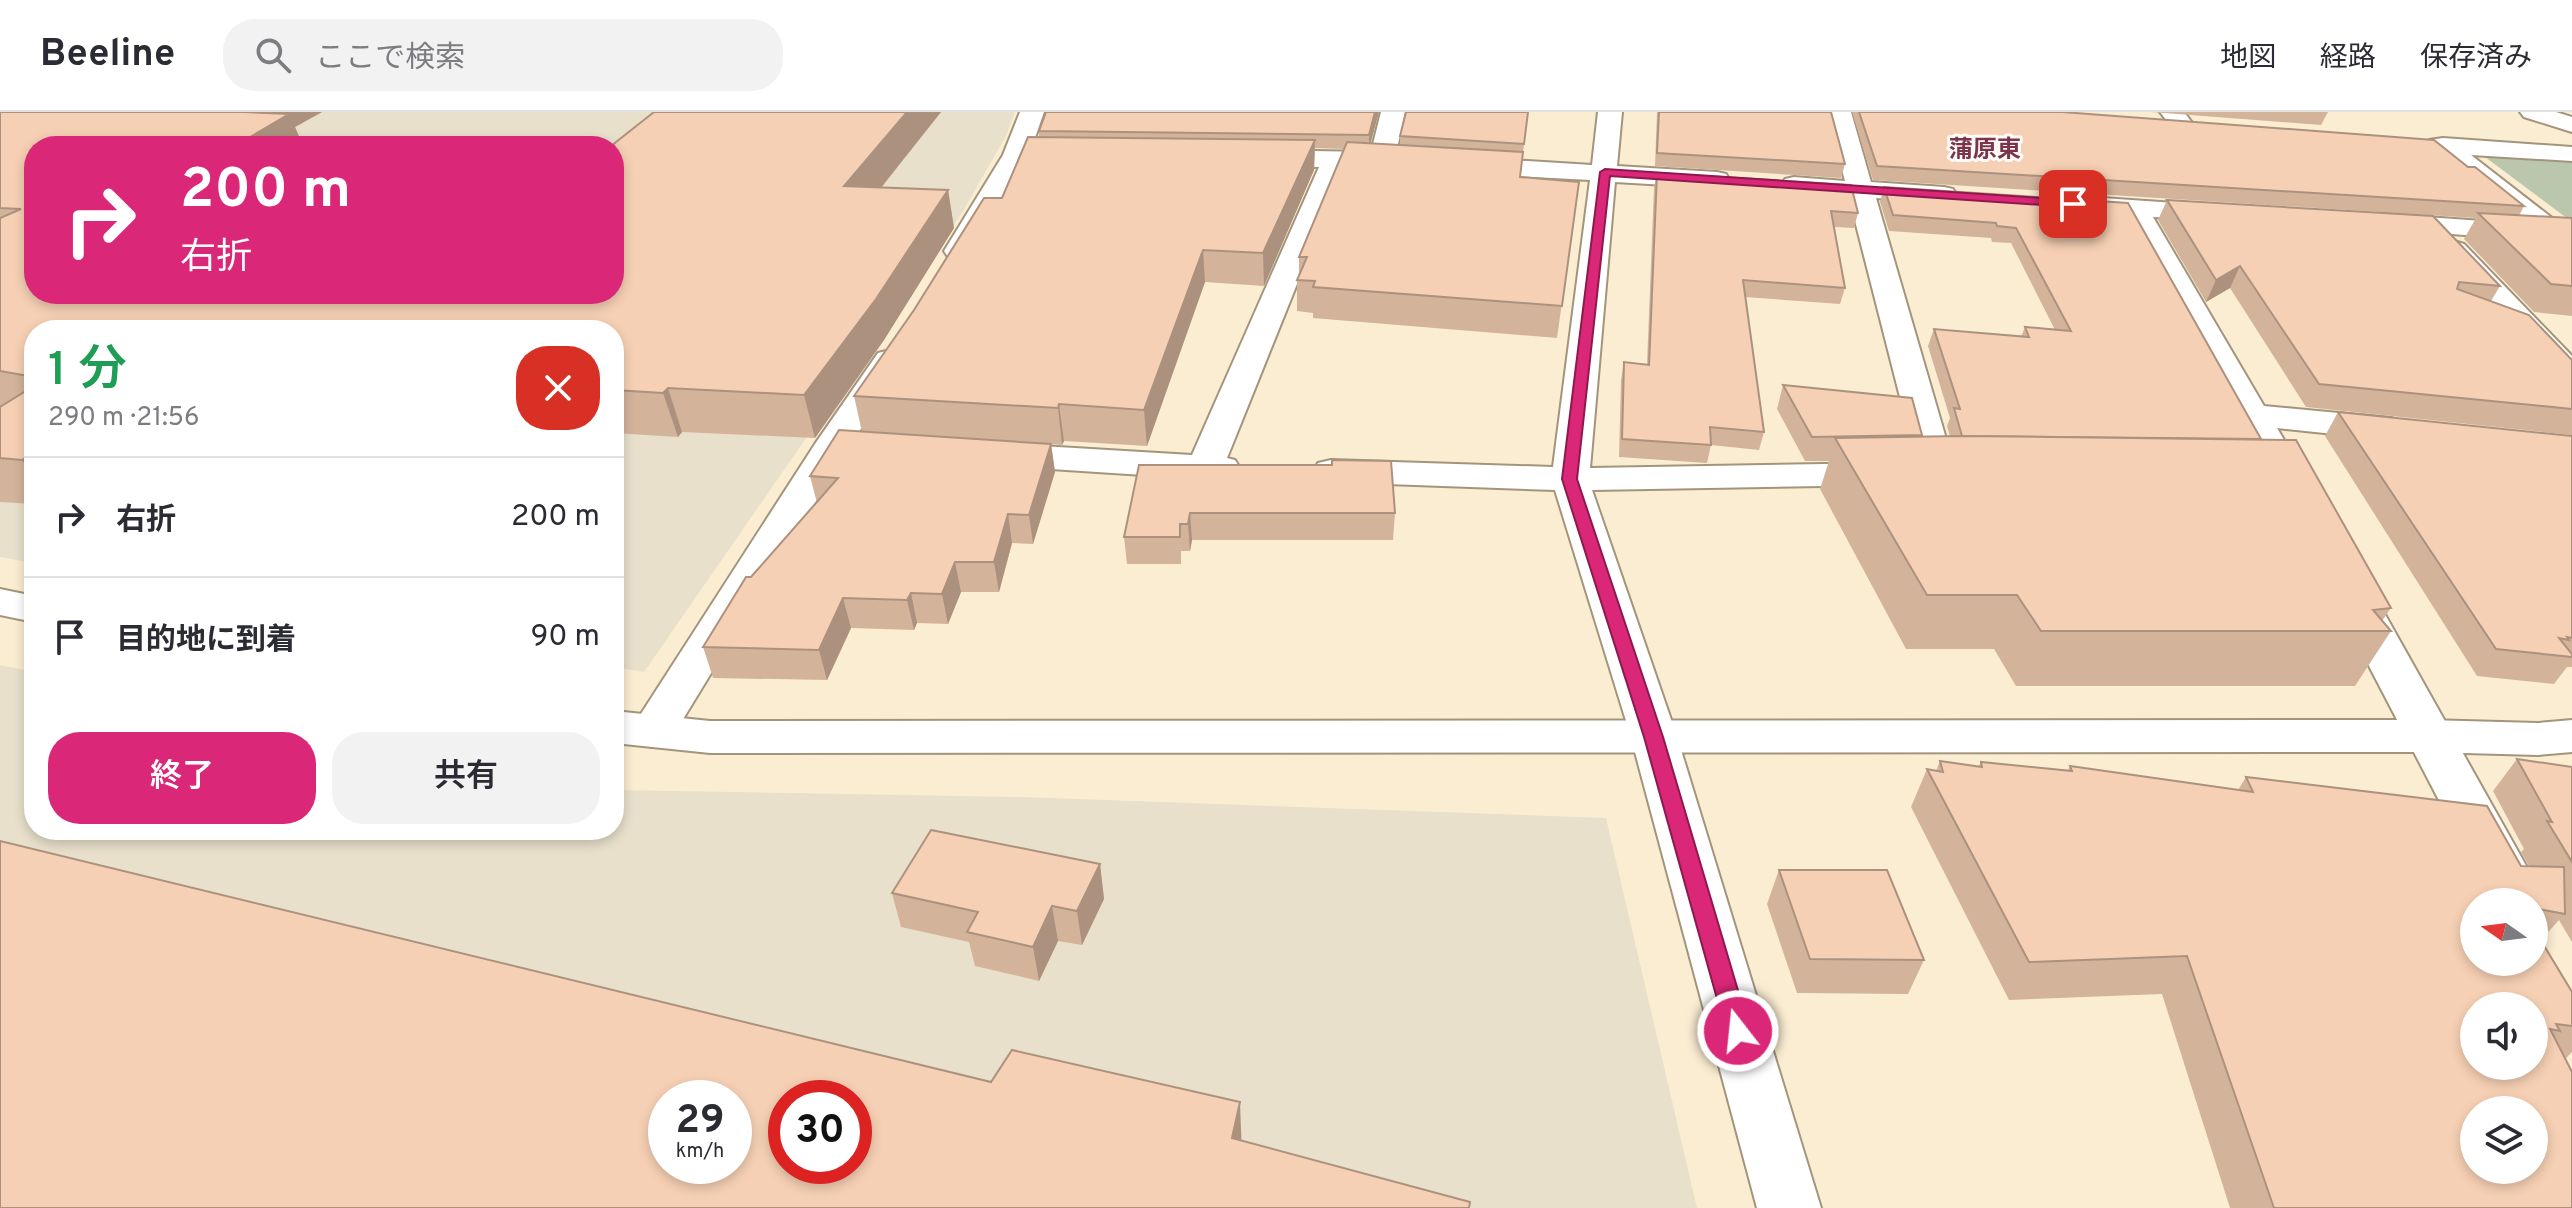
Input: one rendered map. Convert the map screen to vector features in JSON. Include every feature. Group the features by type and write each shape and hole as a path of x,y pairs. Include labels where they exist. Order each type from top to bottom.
{"street":[{"path":"943,276 1032,156 1032,112"},
{"path":"1382,160 1393,112"},
{"path":"1610,112 1570,479 1654,737 1789,1208"},
{"path":"1300,470 1570,479 1959,473 1933,456 1839,112"},
{"path":"2532,112 2572,125"},
{"path":"2168,119 2209,126"},
{"path":"2414,143 2572,154"},
{"path":"2352,221 2555,234 2443,145"},
{"path":"1223,157 1335,158 1605,172 1966,197"},
{"path":"1205,468 1335,158"},
{"path":"2042,202 2243,214"},
{"path":"2134,208 2310,518"},
{"path":"2430,225 2572,375"},
{"path":"910,329 634,729 710,737 2427,736 2538,739 2572,736"},
{"path":"2253,415 2420,432"},
{"path":"833,444 880,447"},
{"path":"957,452 1253,469"},
{"path":"2242,475 2287,478"},
{"path":"2332,558 2511,888"},
{"path":"0,602 24,607"}],"shaded area":[{"path":"0,112 1015,112 1006,136 962,213 644,672 624,669 624,320 24,320 24,561 0,557"},
{"path":"0,665 24,670 24,840 624,840 624,790 1022,797 1606,818 1697,1208 0,1208"}],"green space":[{"path":"2477,151 2572,158 2572,222"}],"building":[{"path":"0,112 289,114 252,136 24,136 24,304 624,304 624,136 654,112 907,112 844,186 948,190 876,299 804,395 668,388 663,393 624,391 624,320 24,320 24,375 0,371 0,218 21,209 0,208"},
{"path":"1046,112 1375,112 1369,135 1039,131"},
{"path":"1406,112 1528,112 1524,144 1400,136"},
{"path":"1659,112 1831,112 1845,164 1657,153"},
{"path":"1859,112 2062,112 2434,140 2468,167 2475,167 2524,206 1877,166"},
{"path":"1028,137 1315,140 1263,253 1203,250 1144,410 854,396 914,310 984,198 1002,198"},
{"path":"1347,142 1523,152 1520,177 1579,182 1562,306 1313,287 1315,281 1297,280 1307,257 1299,257"},
{"path":"1657,173 1851,185 1858,213 1831,211 1845,288 1743,280 1764,432 1710,427 1711,445 1622,439 1624,362 1649,365"},
{"path":"1884,187 2128,203 2261,439 1962,436 1954,408 1960,409 1934,329 2029,337 2025,327 2071,331 2016,228 1997,226 1996,223 1893,215"},
{"path":"2167,200 2433,216 2500,286 2459,282 2457,289 2529,315 2572,360 2572,409 2319,384 2240,266 2216,280"},
{"path":"2478,213 2572,218 2572,286 2551,284"},
{"path":"1783,385 1912,398 1922,435 1812,437"},
{"path":"24,392 22,460 0,458 0,407"},
{"path":"2338,412 2572,436 2572,638 2559,638 2572,657 2496,649"},
{"path":"839,430 1051,444 1029,515 1008,514 994,562 955,562 942,594 911,593 907,600 843,598 819,650 703,647 746,577 751,577 838,478 810,476"},
{"path":"1961,436 2296,440 2391,608 2373,610 2391,631 2041,631 2017,595 1927,595 1835,438"},
{"path":"1332,460 1391,461 1395,513 1190,513 1188,524 1180,524 1180,537 1124,537 1139,465 1332,465"},
{"path":"2517,759 2572,767 2572,862 2547,821 2552,822"},
{"path":"1940,761 1982,767 1981,762 2072,771 2070,766 2253,792 2246,777 2487,806 2521,866 2564,867 2565,914 2548,911 2548,888 2460,888 2460,976 2548,976 2548,952 2572,992 2572,1026 2556,1024 2560,1031 2550,1029 2572,1072 2572,1208 2274,1208 2187,956 2029,962 1927,769 1943,772"},
{"path":"931,830 1100,864 1077,911 1052,906 1033,947 967,932 978,912 892,893"},
{"path":"0,841 991,1082 1012,1050 1240,1102 1232,1138 1470,1202 1469,1208 0,1208"},
{"path":"1779,870 1887,870 1924,960 1810,959"}],"district":[{"name":"蒲原東","path":"1985,149"}],"route":[{"path":"1738,1031 1654,737 1570,479 1605,172 2073,204"}]}
